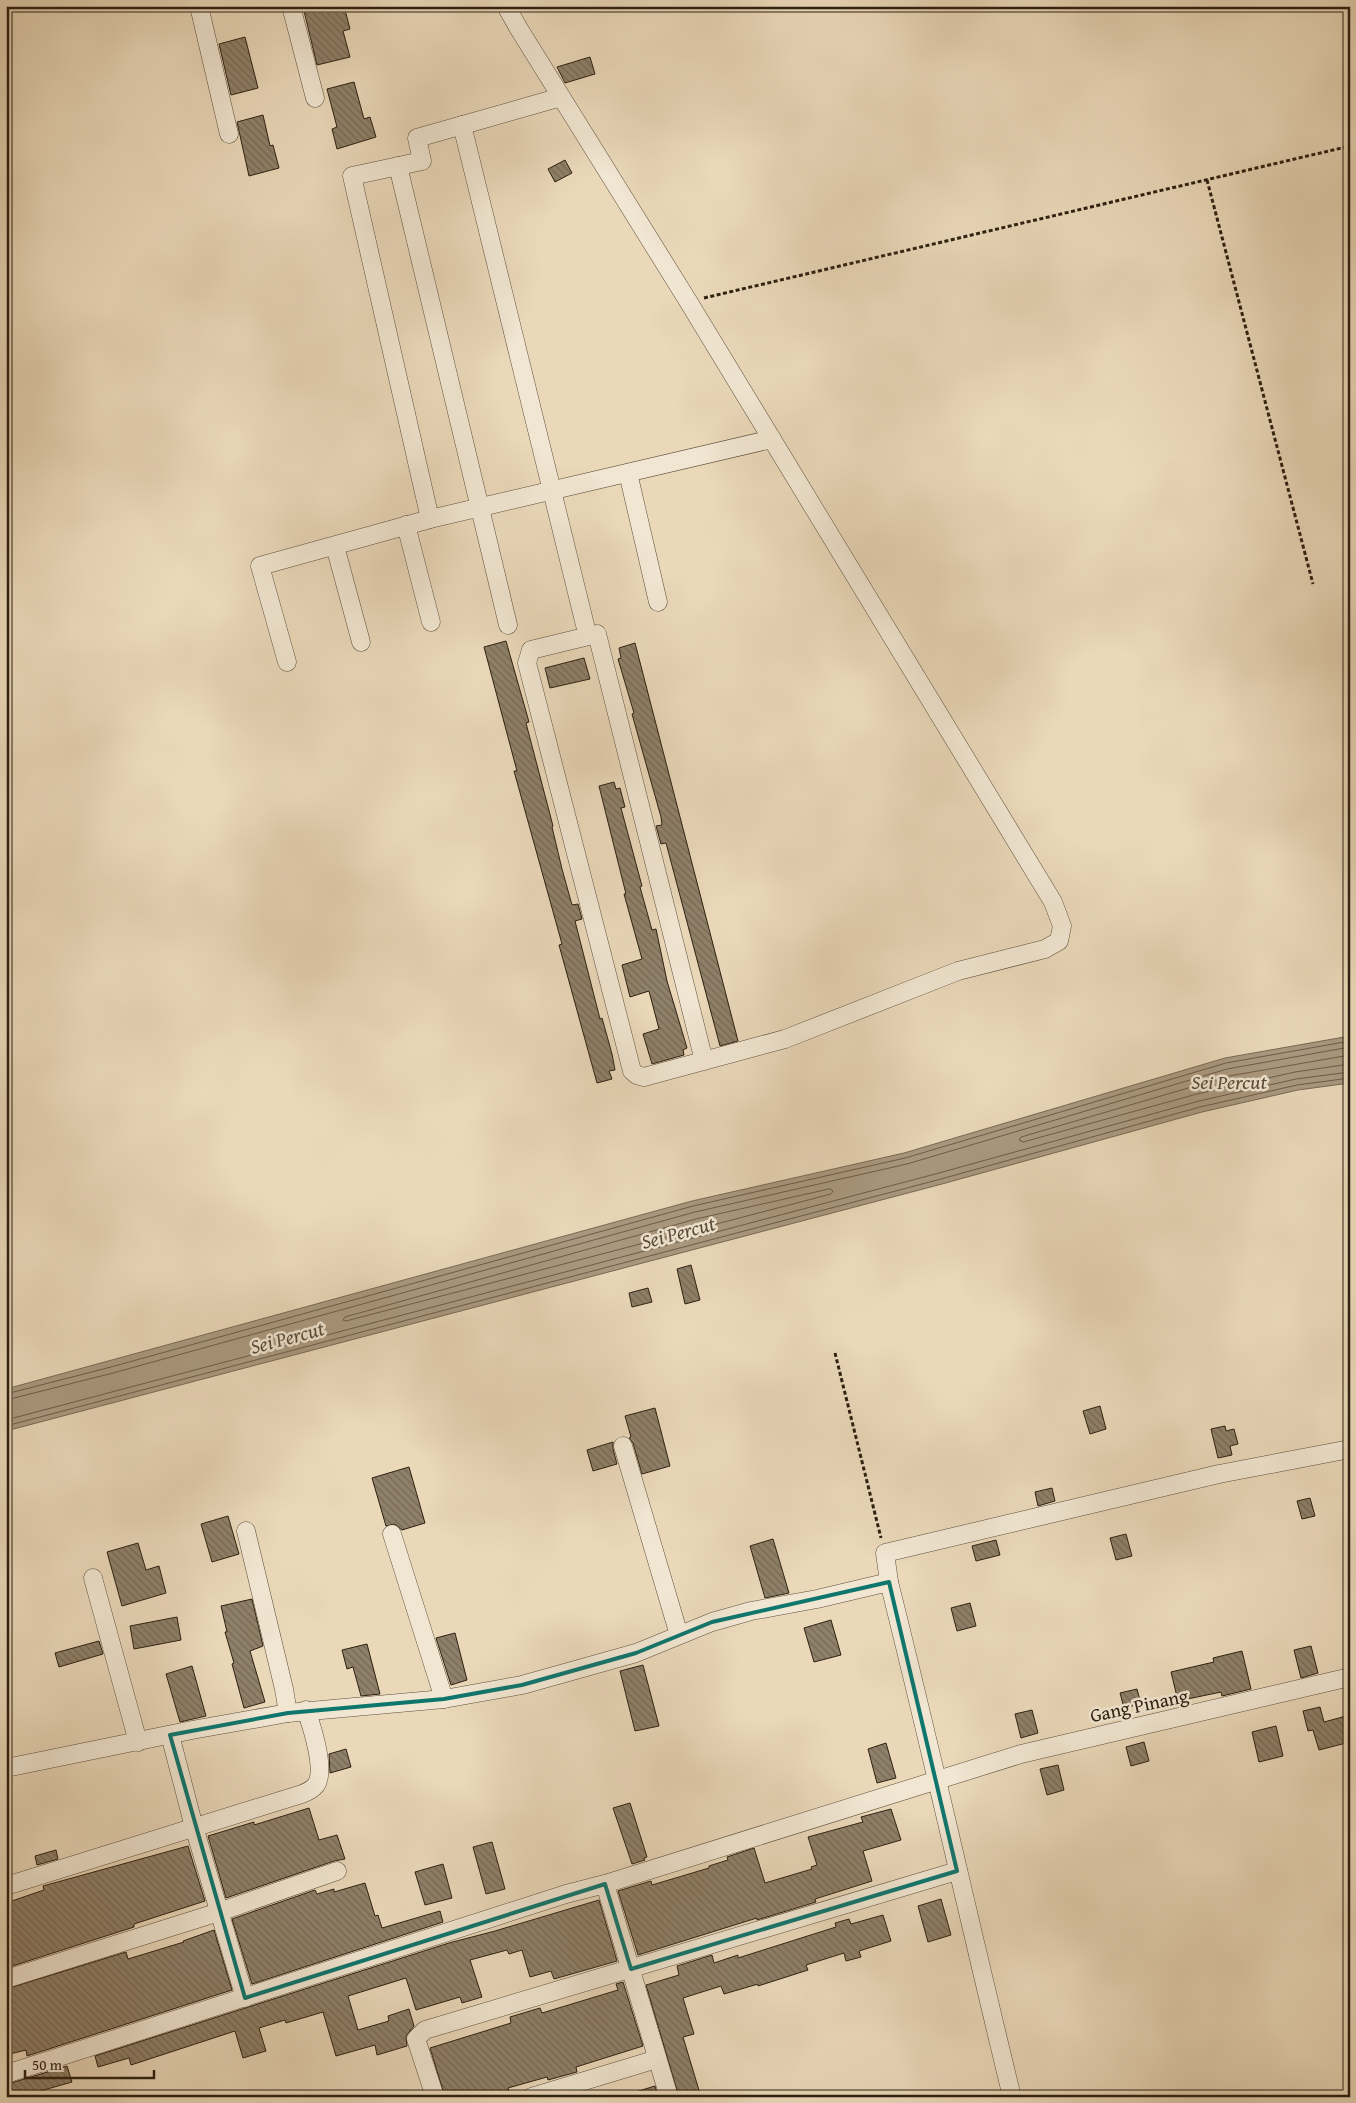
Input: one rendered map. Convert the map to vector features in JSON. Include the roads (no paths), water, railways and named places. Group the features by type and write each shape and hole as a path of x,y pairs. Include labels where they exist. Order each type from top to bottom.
{"street":[{"path":"198,6 229,134"},
{"path":"291,6 316,98"},
{"path":"506,6 688,301 1053,902 1062,926 1059,941 1045,949 958,971 785,1039 704,1061 644,1077 637,1075 632,1071 527,663 530,650 597,634 704,1061"},
{"path":"430,519 352,176 422,161 417,138 561,97"},
{"path":"462,125 585,625"},
{"path":"398,166 508,625"},
{"path":"287,662 260,566 430,519 772,439"},
{"path":"628,473 658,602"},
{"path":"406,526 431,622"},
{"path":"334,546 362,642"},
{"path":"623,1446 679,1636"},
{"path":"1012,2097 957,1871 938,1779 890,1582 885,1553 1219,1474 1350,1449"},
{"path":"246,1531 288,1713"},
{"path":"392,1534 444,1699"},
{"path":"93,1578 138,1742"},
{"path":"6,1768 192,1730 306,1710 444,1699 522,1685 636,1653 712,1622 751,1611 817,1599 890,1582"},
{"name":"Gang Pinang","path":"6,2074 556,1897 605,1884 938,1779 1030,1752 1350,1677"},
{"path":"6,1886 313,1789 319,1776 316,1750 306,1710"},
{"path":"170,1735 194,1827 246,1998"},
{"path":"6,1979 220,1912 337,1870"},
{"path":"435,2097 416,2039 425,2030 957,1871"},
{"path":"605,1884 669,2097"},
{"path":"531,2097 657,2059"}],"water":[{"name":"Sei Percut","path":"1350,1036 1350,1083 1298,1090 1202,1112 942,1184 6,1431 6,1389 692,1201 904,1153 1225,1058"}]}
